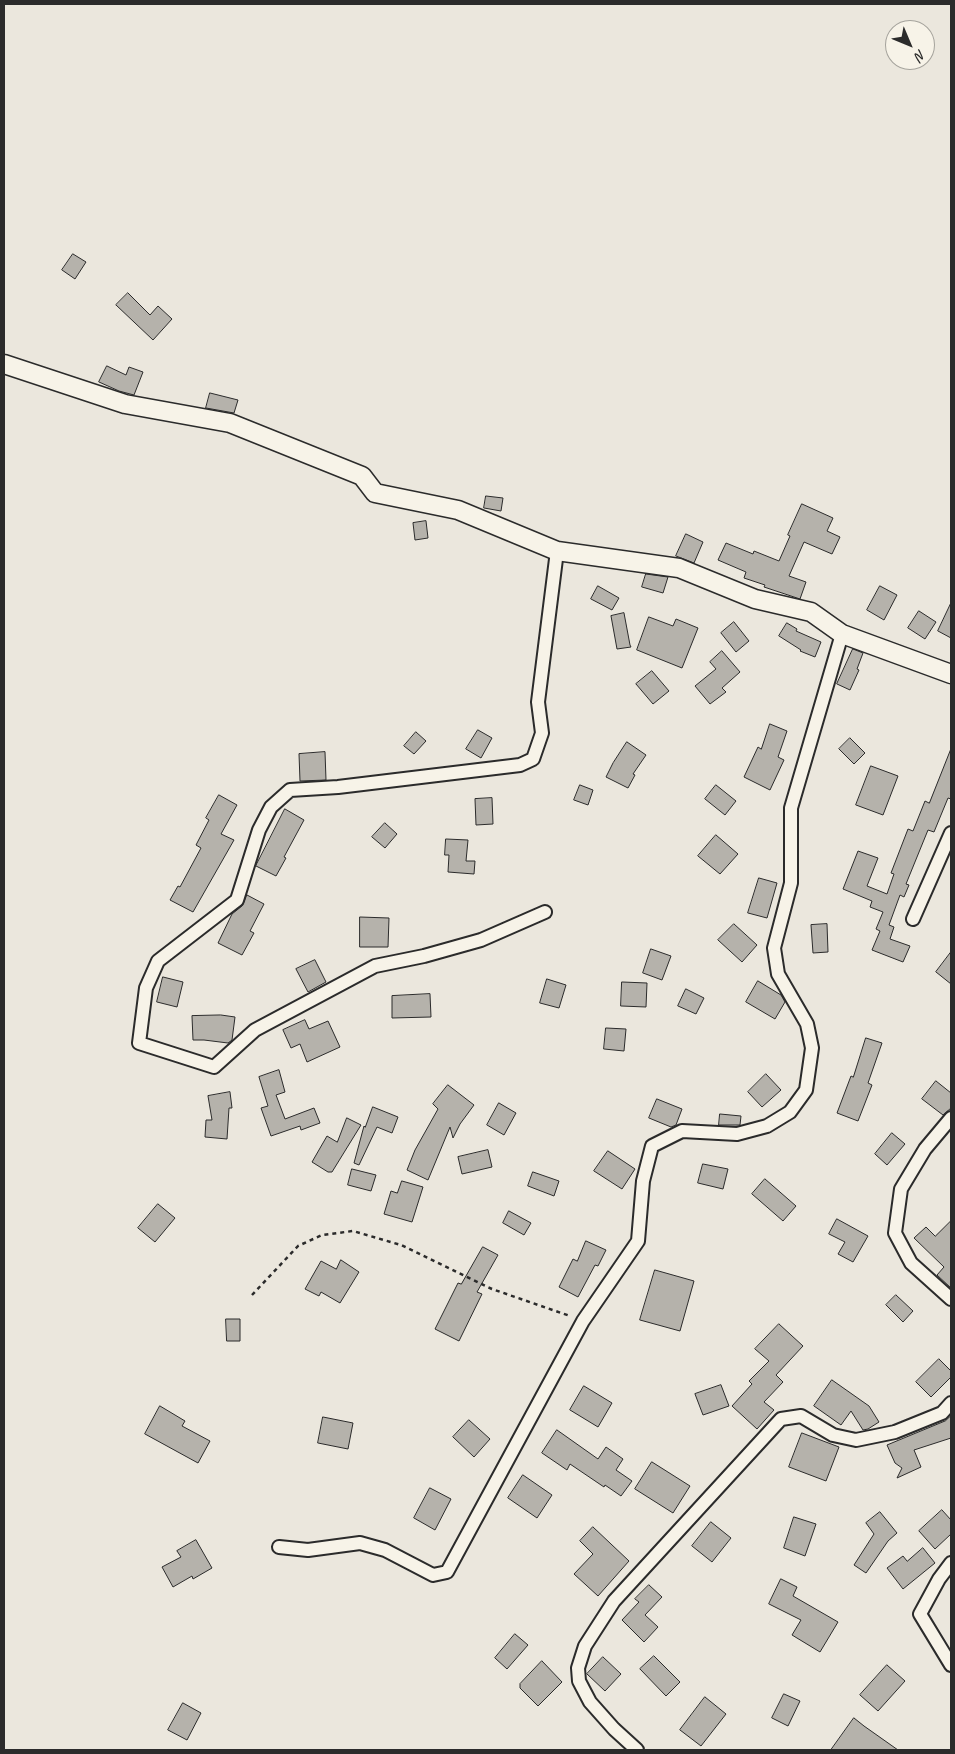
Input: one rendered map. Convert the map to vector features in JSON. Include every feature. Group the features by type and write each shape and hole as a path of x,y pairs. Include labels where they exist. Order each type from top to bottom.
{"street":[{"path":"4,364 124,404 230,423 362,476 375,493 458,510 557,551 679,568 755,599 811,612 842,634 951,674"},
{"path":"545,912 481,940 424,956 375,966 255,1030 214,1067 139,1043 146,988 158,961 237,900 259,830 272,807 290,790 338,787 510,767 533,759 542,733 538,702 557,551"},
{"path":"279,1547 308,1550 360,1544 385,1550 432,1575 447,1572 583,1321 638,1241 643,1181 652,1146 682,1130 737,1134 767,1126 790,1112 806,1090 812,1048 807,1024 778,974 774,948 792,882 791,808 842,634"},
{"path":"912,919 951,832"},
{"path":"951,1118 925,1149 901,1189 895,1233 911,1263 951,1299"},
{"path":"637,1750 614,1729 590,1702 579,1681 578,1668 585,1646 620,1594 781,1419 802,1416 833,1435 856,1440 895,1432 942,1413 951,1403"},
{"path":"951,1563 939,1579 920,1614 951,1665"}],"path":[{"path":"252,1295 298,1246 322,1235 353,1231 401,1245 492,1289 583,1321"}],"building":[{"path":"73,254 86,262 75,279 62,270"},
{"path":"128,293 150,315 158,306 172,319 153,340 116,305"},
{"path":"107,366 126,375 129,367 143,372 134,395 99,382"},
{"path":"210,393 238,400 234,413 206,408"},
{"path":"486,496 503,498 501,511 484,508"},
{"path":"802,504 833,518 827,531 840,537 832,554 804,542 789,576 806,582 800,599 744,578 746,572 718,560 726,543 753,554 754,551 779,561"},
{"path":"426,521 428,538 415,540 413,523"},
{"path":"686,534 703,542 694,563 676,556"},
{"path":"646,574 668,577 663,593 642,587"},
{"path":"598,586 619,598 612,610 591,599"},
{"path":"880,586 897,595 884,620 867,610"},
{"path":"951,603 951,638 938,631"},
{"path":"919,611 936,622 925,639 908,628"},
{"path":"624,613 631,647 617,649 611,616"},
{"path":"649,617 673,626 676,619 698,628 682,668 637,650"},
{"path":"734,622 749,641 736,652 721,633"},
{"path":"787,623 797,629 796,631 821,642 815,657 800,651 779,636"},
{"path":"853,649 863,653 857,669 859,670 850,690 837,684"},
{"path":"722,651 740,672 722,688 726,692 710,704 695,686 716,669 710,662"},
{"path":"652,671 669,691 653,704 636,684"},
{"path":"770,724 787,731 778,757 784,760 770,790 744,777 758,747 761,749"},
{"path":"478,730 492,738 481,758 466,749"},
{"path":"416,732 426,741 414,754 404,746"},
{"path":"850,738 865,753 854,764 839,749"},
{"path":"627,742 646,755 633,774 635,775 628,788 606,777"},
{"path":"951,749 951,799 948,798 934,832 928,830 906,884 909,885 904,897 900,895 889,925 894,927 890,939 910,946 903,962 872,950 880,931 876,929 883,912 870,907 872,901 843,889 858,851 878,858 867,886 887,894 894,874 891,873 908,829 913,831 925,801 929,803"},
{"path":"325,752 326,780 300,781 299,754"},
{"path":"871,766 898,776 883,815 856,805"},
{"path":"580,785 593,790 588,805 574,800"},
{"path":"716,785 736,801 725,815 705,799"},
{"path":"219,795 237,805 221,834 234,840 193,912 170,900 178,886 180,887 201,848 196,845 209,820 206,818"},
{"path":"492,798 493,824 476,825 475,799"},
{"path":"285,809 304,820 276,876 256,866"},
{"path":"385,823 397,834 385,848 372,837"},
{"path":"716,835 738,854 720,874 698,856"},
{"path":"446,839 468,840 466,861 475,861 474,874 448,872 449,855 445,855"},
{"path":"759,878 777,883 767,918 748,913"},
{"path":"247,895 264,904 250,931 254,933 242,955 218,943 232,914 242,906"},
{"path":"360,917 389,918 388,947 360,947"},
{"path":"734,924 757,945 742,962 718,940"},
{"path":"827,924 828,952 813,953 811,925"},
{"path":"651,949 671,956 662,980 643,973"},
{"path":"951,952 951,984 936,972"},
{"path":"315,960 326,982 308,992 296,969"},
{"path":"163,977 183,982 177,1007 157,1002"},
{"path":"547,979 566,985 559,1008 540,1003"},
{"path":"758,981 781,995 785,1002 775,1019 746,1002"},
{"path":"622,982 647,983 646,1007 621,1006"},
{"path":"686,989 704,998 696,1014 678,1006"},
{"path":"430,994 431,1017 392,1018 392,996"},
{"path":"221,1015 235,1017 232,1040 228,1043 193,1040 192,1016"},
{"path":"305,1020 309,1029 328,1021 340,1047 307,1062 300,1044 291,1048 283,1030"},
{"path":"606,1028 626,1029 624,1051 604,1049"},
{"path":"866,1038 882,1043 868,1083 872,1085 858,1121 837,1113 851,1076 853,1077"},
{"path":"279,1070 285,1092 276,1095 285,1119 314,1108 320,1123 301,1130 300,1126 271,1136 261,1108 268,1106 259,1077"},
{"path":"766,1074 781,1090 762,1107 748,1092"},
{"path":"936,1081 951,1093 951,1108 943,1115 922,1099"},
{"path":"448,1085 474,1105 460,1124 453,1138 450,1127 428,1180 407,1170 415,1150 438,1109 433,1104"},
{"path":"230,1092 232,1108 229,1108 227,1139 205,1137 206,1120 212,1120 208,1096"},
{"path":"657,1099 682,1109 676,1125 671,1127 649,1118"},
{"path":"499,1103 516,1113 504,1135 487,1125"},
{"path":"373,1107 398,1117 392,1133 377,1127 359,1165 354,1163 364,1126"},
{"path":"720,1114 741,1116 740,1125 719,1125"},
{"path":"347,1118 361,1125 332,1172 328,1172 312,1162 327,1136 337,1142"},
{"path":"892,1133 905,1144 887,1165 875,1154"},
{"path":"488,1150 492,1167 462,1174 458,1157"},
{"path":"608,1151 635,1169 622,1189 594,1171"},
{"path":"703,1164 728,1169 723,1189 698,1183"},
{"path":"352,1169 376,1175 371,1191 348,1185"},
{"path":"533,1172 559,1181 554,1196 528,1186"},
{"path":"765,1179 796,1206 783,1221 752,1194"},
{"path":"402,1181 423,1187 412,1222 384,1214 391,1191 397,1193"},
{"path":"158,1204 175,1218 155,1242 138,1228"},
{"path":"509,1211 531,1223 524,1235 503,1223"},
{"path":"837,1219 868,1236 853,1262 838,1254 845,1242 829,1234"},
{"path":"951,1221 951,1288 937,1275 944,1267 914,1238 926,1227 935,1236"},
{"path":"586,1241 606,1250 598,1266 595,1265 578,1297 559,1287 573,1259 577,1261"},
{"path":"483,1247 498,1255 477,1292 482,1294 459,1341 435,1329 458,1283 461,1284"},
{"path":"341,1260 359,1272 340,1303 321,1292 319,1296 305,1289 321,1261 336,1269"},
{"path":"655,1270 694,1281 680,1331 640,1320"},
{"path":"896,1295 913,1311 903,1322 886,1305"},
{"path":"226,1319 240,1319 240,1341 227,1341"},
{"path":"779,1324 803,1346 776,1375 783,1382 764,1402 774,1410 757,1429 732,1406 752,1384 749,1381 769,1361 755,1349"},
{"path":"939,1359 951,1371 951,1377 931,1397 916,1382"},
{"path":"832,1380 869,1406 879,1422 863,1430 851,1411 841,1425 814,1406"},
{"path":"721,1385 729,1406 703,1415 695,1394"},
{"path":"584,1386 612,1403 598,1427 570,1410"},
{"path":"160,1406 185,1421 182,1426 210,1441 198,1463 145,1434"},
{"path":"951,1416 951,1438 914,1450 921,1467 897,1478 902,1468 895,1463 887,1445 945,1421"},
{"path":"323,1417 353,1423 348,1449 318,1443"},
{"path":"469,1420 490,1439 474,1457 453,1437"},
{"path":"557,1430 598,1459 606,1447 623,1459 616,1470 632,1481 621,1496 570,1464 567,1470 542,1453"},
{"path":"802,1433 839,1447 826,1481 789,1467"},
{"path":"652,1462 690,1486 673,1513 635,1489"},
{"path":"523,1475 552,1495 537,1518 508,1498"},
{"path":"430,1488 451,1499 435,1530 414,1518"},
{"path":"942,1510 951,1520 951,1534 935,1549 919,1531"},
{"path":"880,1512 897,1533 888,1541 866,1573 854,1565 874,1534 866,1523"},
{"path":"794,1517 816,1524 805,1556 784,1548"},
{"path":"711,1522 731,1538 712,1562 692,1546"},
{"path":"593,1527 629,1561 598,1596 574,1574 593,1554 580,1541"},
{"path":"196,1540 212,1568 193,1579 192,1576 173,1587 162,1567 181,1557 177,1551"},
{"path":"923,1548 935,1563 903,1589 887,1568 903,1556 907,1561"},
{"path":"781,1579 797,1587 793,1596 838,1622 820,1652 792,1635 801,1620 769,1604"},
{"path":"649,1585 662,1597 645,1615 658,1627 644,1642 622,1620 639,1602 635,1599"},
{"path":"515,1634 528,1645 507,1669 495,1658"},
{"path":"654,1656 680,1682 666,1696 640,1669"},
{"path":"603,1657 621,1674 605,1691 587,1674"},
{"path":"542,1661 562,1682 538,1706 520,1688 520,1684"},
{"path":"887,1665 905,1681 878,1711 860,1695"},
{"path":"784,1694 800,1701 788,1726 772,1718"},
{"path":"705,1697 726,1714 701,1746 680,1730"},
{"path":"183,1703 201,1713 187,1740 168,1730"},
{"path":"854,1718 864,1726 898,1750 831,1750"}]}
